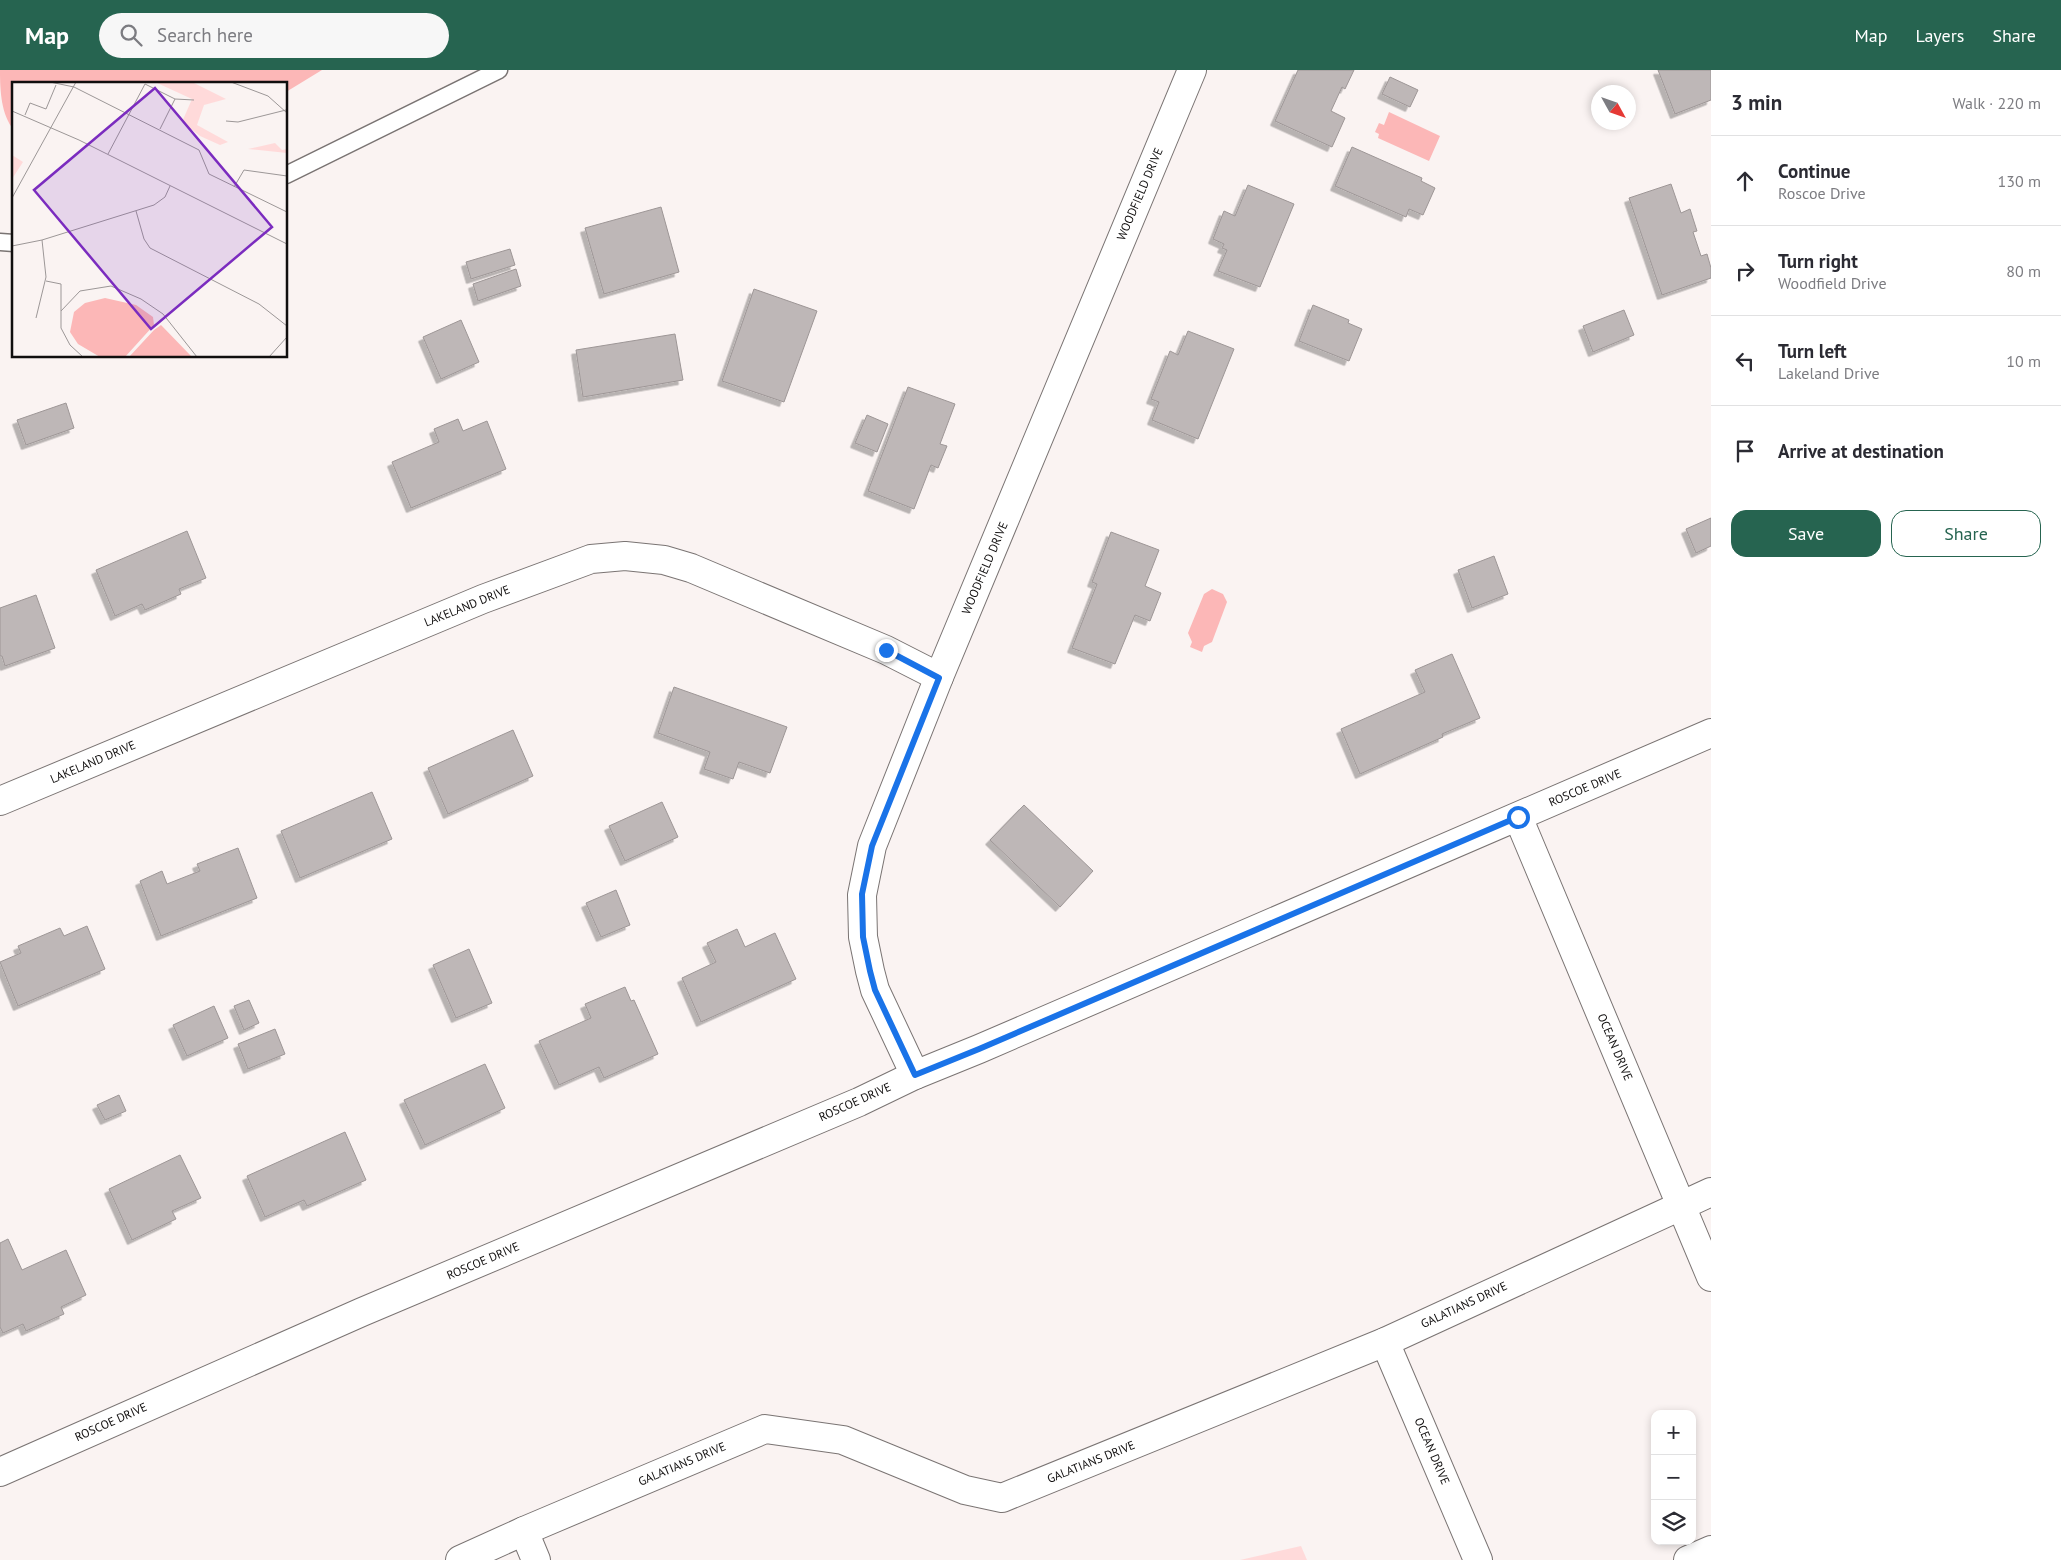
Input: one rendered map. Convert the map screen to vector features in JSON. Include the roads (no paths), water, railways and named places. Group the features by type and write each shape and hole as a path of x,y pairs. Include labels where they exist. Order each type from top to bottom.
{"street":[{"name":"WOODFIELD DRIVE","path":"915,1075 875,990 863,937 862,894 872,846 939,678 1192,70"},
{"name":"LAKELAND DRIVE","path":"0,801 483,598 591,559 625,556 664,560 691,568 886,650 939,678"},
{"name":"ROSCOE DRIVE","path":"0,1472 362,1312 859,1102 915,1075 1711,734"},
{"name":"OCEAN DRIVE","path":"1518,817 1711,1277"},
{"name":"GALATIANS DRIVE","path":"460,1560 765,1429 843,1440 965,1490 1002,1498 1385,1342 1711,1192"},
{"name":"OCEAN DRIVE","path":"1385,1342 1478,1560"},
{"path":"524,1531 536,1560"},
{"path":"1688,1560 1711,1550"}],"lane":[{"path":"288,174 499,70"}]}
